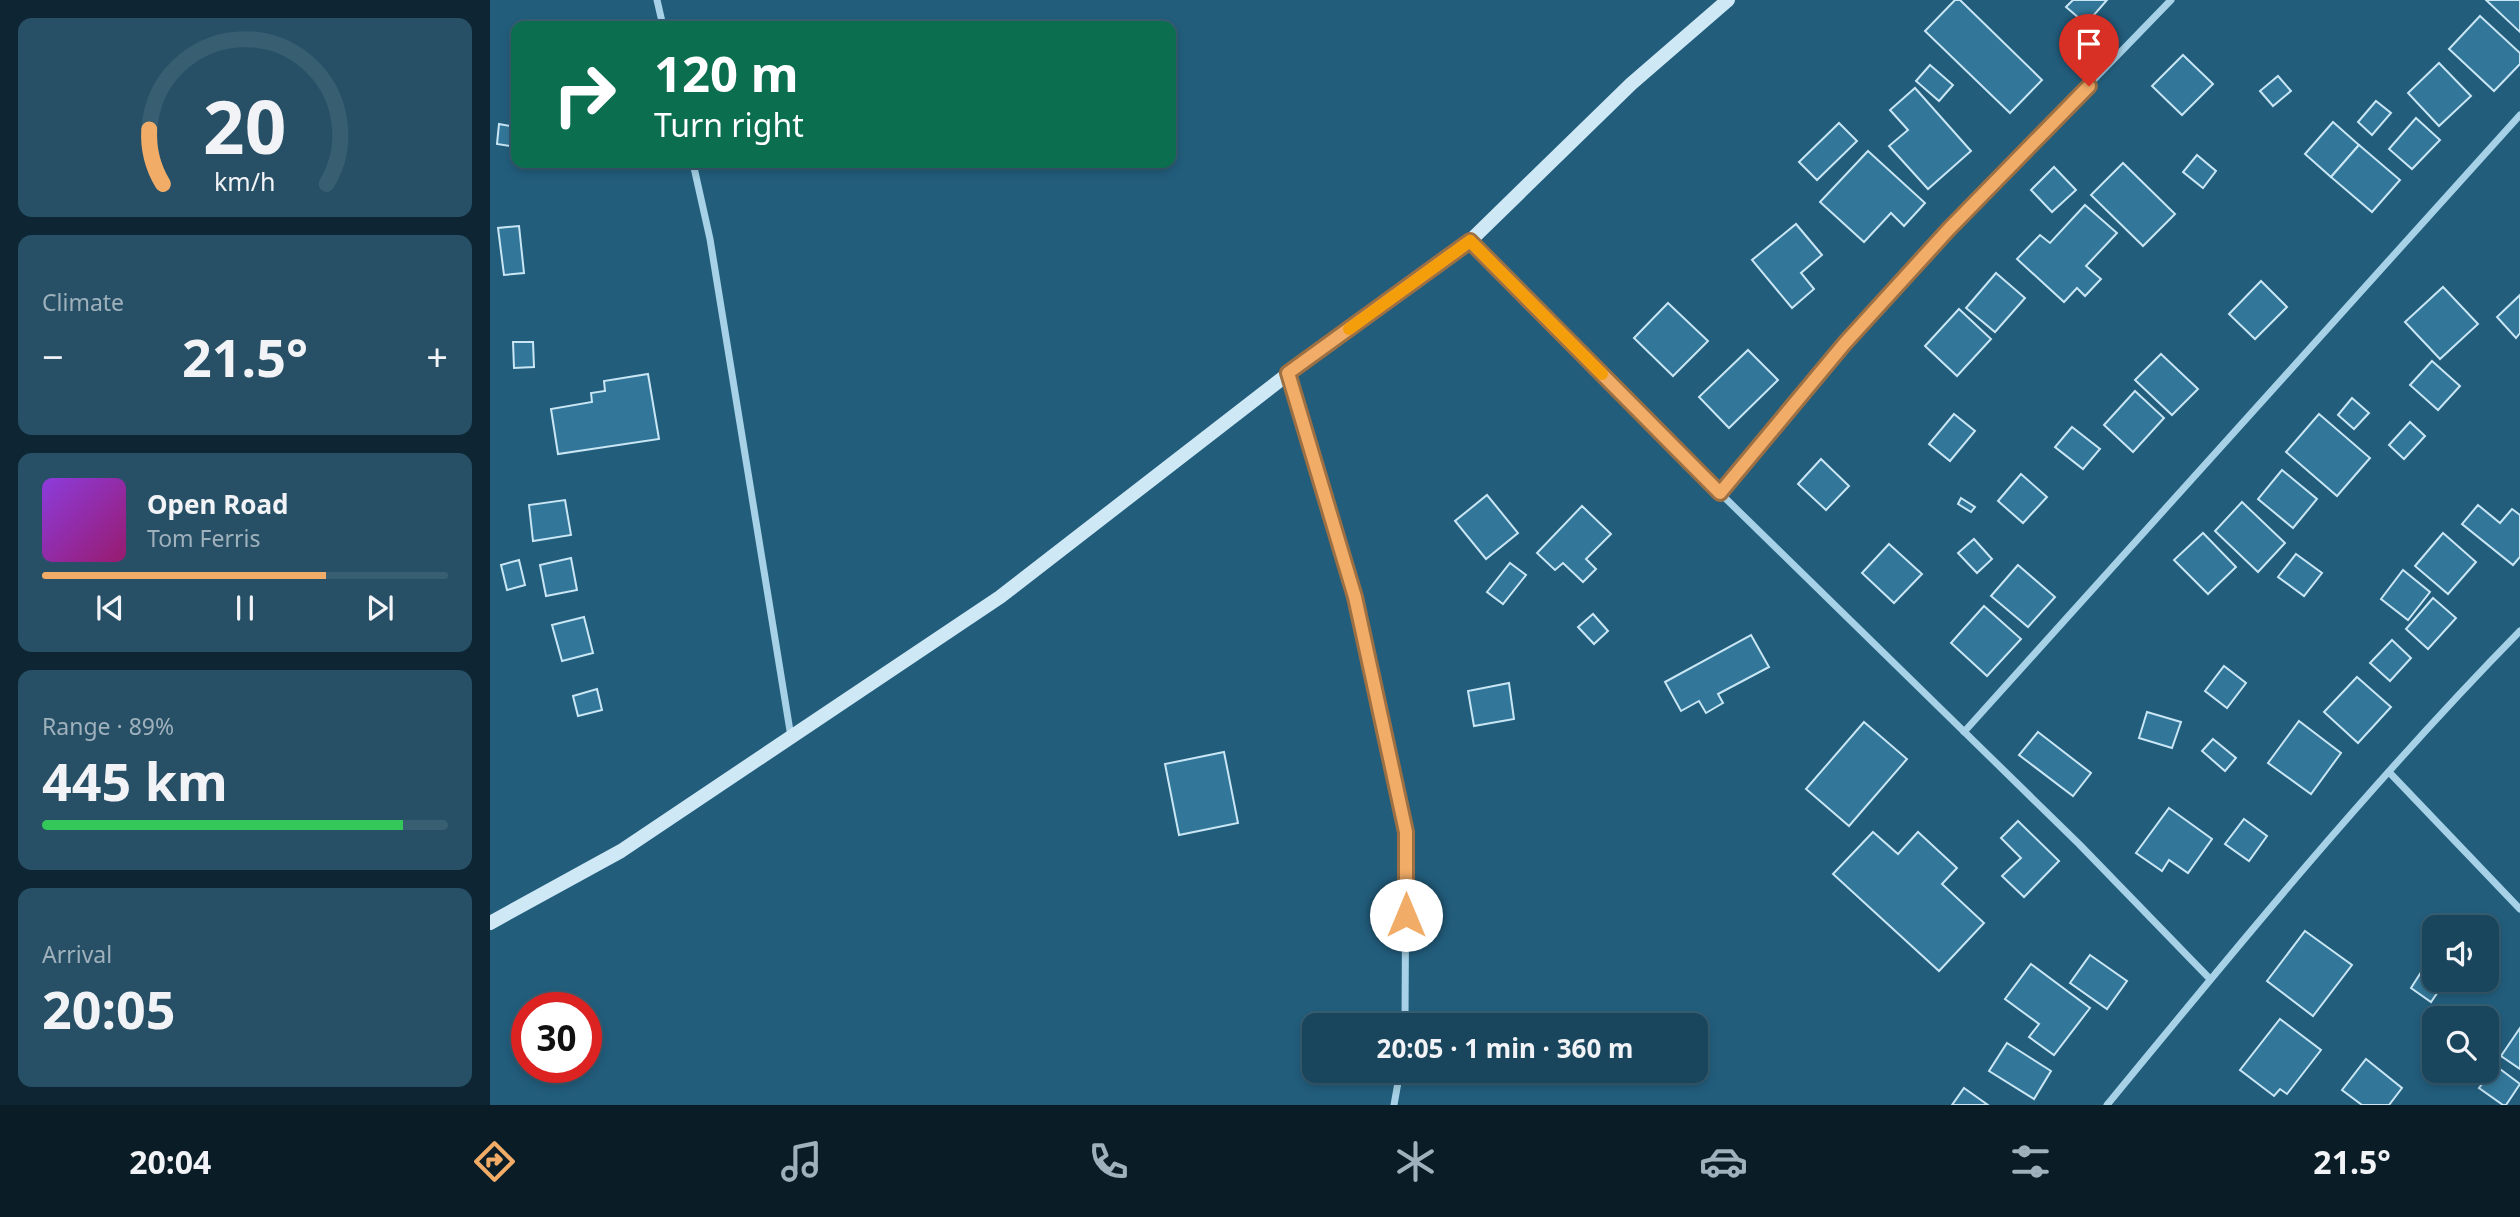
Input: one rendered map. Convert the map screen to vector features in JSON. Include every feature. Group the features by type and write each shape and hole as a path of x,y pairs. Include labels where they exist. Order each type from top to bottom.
{"main road":[{"path":"490,923 621,851 1000,597 1288,373 1470,241 1631,84 1728,0"}],"street":[{"path":"657,0 662,21"},
{"path":"1720,493 1845,343 1949,229 2171,0"},
{"path":"1964,732 2520,115"},
{"path":"694,168 710,240 791,737"},
{"path":"1470,241 1720,493 2080,844 2210,979"},
{"path":"1288,373 1355,597 1406,832 1405,1013"},
{"path":"2106,1105 2210,979 2389,772 2520,631"},
{"path":"2389,772 2520,909"},
{"path":"1394,1105 1398,1083"}],"building":[{"path":"1955,0 1960,0 2042,80 2010,113 1925,31"},
{"path":"2073,0 2107,0 2086,24 2066,7"},
{"path":"2486,0 2520,0 2520,32"},
{"path":"2480,16 2520,53 2520,64 2494,91 2449,49"},
{"path":"2183,55 2213,84 2182,115 2152,86"},
{"path":"2439,63 2471,96 2439,126 2408,93"},
{"path":"1930,65 1953,85 1939,101 1916,81"},
{"path":"2278,76 2291,91 2273,106 2260,91"},
{"path":"1915,88 1971,151 1928,189 1889,146 1908,130 1890,110"},
{"path":"2376,101 2391,113 2372,135 2358,122"},
{"path":"2416,118 2440,140 2412,169 2389,149"},
{"path":"2333,122 2359,145 2331,177 2305,154"},
{"path":"1839,123 1857,141 1817,180 1799,162"},
{"path":"499,124 511,126 511,146 497,144"},
{"path":"2359,145 2400,180 2372,212 2331,177"},
{"path":"1868,151 1925,203 1904,226 1891,213 1864,242 1820,202"},
{"path":"2197,155 2216,171 2203,188 2183,172"},
{"path":"2123,163 2175,214 2143,246 2091,195"},
{"path":"2054,167 2076,190 2052,212 2031,190"},
{"path":"2085,205 2117,233 2086,266 2101,279 2085,296 2077,288 2064,302 2017,259 2040,235 2050,243"},
{"path":"1796,224 1822,255 1801,273 1814,289 1792,308 1752,260"},
{"path":"519,226 524,273 504,275 498,228"},
{"path":"1996,273 2025,298 1995,332 1966,308"},
{"path":"2261,281 2287,307 2255,339 2229,314"},
{"path":"2443,287 2478,324 2440,359 2405,322"},
{"path":"2520,295 2520,333 2516,338 2497,317"},
{"path":"1668,303 1708,341 1673,376 1634,338"},
{"path":"1959,309 1991,339 1957,376 1925,346"},
{"path":"513,342 533,342 534,367 514,368"},
{"path":"1748,350 1778,380 1729,428 1699,397"},
{"path":"2161,354 2198,389 2172,415 2135,380"},
{"path":"2432,361 2460,386 2438,410 2410,385"},
{"path":"648,374 659,439 558,454 551,409 592,402 591,393 605,391 604,381"},
{"path":"2135,391 2164,418 2133,452 2104,425"},
{"path":"2352,398 2369,413 2354,429 2338,415"},
{"path":"1954,414 1975,431 1950,461 1929,444"},
{"path":"2319,414 2370,458 2337,496 2286,452"},
{"path":"2410,422 2425,436 2404,459 2389,445"},
{"path":"2072,427 2100,449 2083,469 2055,447"},
{"path":"1821,459 1849,486 1826,510 1798,484"},
{"path":"2282,470 2317,499 2293,528 2258,499"},
{"path":"2021,474 2047,497 2023,523 1998,501"},
{"path":"1487,495 1518,533 1486,559 1455,521"},
{"path":"1961,498 1975,507 1971,512 1958,504"},
{"path":"565,500 571,535 533,541 529,505"},
{"path":"2242,502 2285,543 2258,572 2215,531"},
{"path":"2478,505 2500,523 2512,509 2520,515 2520,557 2513,565 2462,524"},
{"path":"1582,506 1611,534 1586,559 1596,569 1583,582 1563,563 1555,570 1537,553"},
{"path":"2203,533 2236,567 2208,594 2174,560"},
{"path":"2443,533 2476,562 2448,594 2415,566"},
{"path":"1974,539 1992,559 1977,573 1958,553"},
{"path":"1889,544 1922,574 1894,603 1862,573"},
{"path":"2296,554 2322,573 2304,596 2278,577"},
{"path":"571,558 577,590 546,596 540,565"},
{"path":"519,560 525,585 507,590 501,565"},
{"path":"1510,563 1526,575 1503,604 1487,592"},
{"path":"2018,565 2055,597 2028,627 1991,596"},
{"path":"2403,570 2430,592 2408,620 2381,599"},
{"path":"2433,598 2456,618 2428,649 2406,629"},
{"path":"1984,606 2021,639 1987,676 1951,643"},
{"path":"1593,614 1608,631 1594,644 1578,627"},
{"path":"584,617 593,653 562,661 552,625"},
{"path":"1751,635 1769,667 1718,694 1723,703 1706,713 1699,701 1681,711 1665,682"},
{"path":"2392,640 2411,658 2390,681 2370,663"},
{"path":"2224,666 2246,683 2227,708 2205,691"},
{"path":"2357,677 2391,707 2358,743 2324,712"},
{"path":"1509,683 1514,719 1474,726 1468,691"},
{"path":"597,689 602,710 578,716 573,696"},
{"path":"2147,712 2181,722 2172,748 2139,738"},
{"path":"2299,721 2341,753 2311,794 2268,763"},
{"path":"1864,722 1907,759 1849,826 1806,789"},
{"path":"2038,732 2091,773 2073,796 2019,755"},
{"path":"2213,739 2236,758 2225,771 2202,751"},
{"path":"1224,752 1238,823 1179,835 1165,764"},
{"path":"2169,808 2212,839 2188,873 2169,860 2162,871 2136,853"},
{"path":"2244,819 2267,836 2249,861 2225,844"},
{"path":"2018,821 2059,861 2024,897 2002,876 2021,858 2001,838"},
{"path":"1873,832 1898,854 1918,832 1957,868 1942,884 1984,923 1939,971 1833,874"},
{"path":"2305,931 2352,965 2313,1016 2267,981"},
{"path":"2090,955 2127,981 2107,1009 2070,983"},
{"path":"2031,964 2090,1008 2054,1055 2029,1037 2039,1024 2005,999"},
{"path":"2422,971 2422,992 2438,992 2431,1002 2411,988"},
{"path":"2280,1019 2321,1050 2287,1094 2280,1089 2274,1096 2240,1070"},
{"path":"2520,1028 2520,1069 2501,1056"},
{"path":"2007,1043 2051,1071 2034,1099 1989,1071"},
{"path":"2366,1059 2402,1088 2389,1105 2362,1105 2342,1090"},
{"path":"2499,1068 2520,1084 2506,1105 2479,1088 2483,1083 2499,1083"},
{"path":"1964,1088 1988,1105 1952,1105"}],"slow traffic":[{"path":"1349,329 1470,241 1602,374"}],"route":[{"path":"1406,915 1406,832 1355,597 1288,373 1470,241 1720,493 1845,343 1949,229 2089,86"}]}
